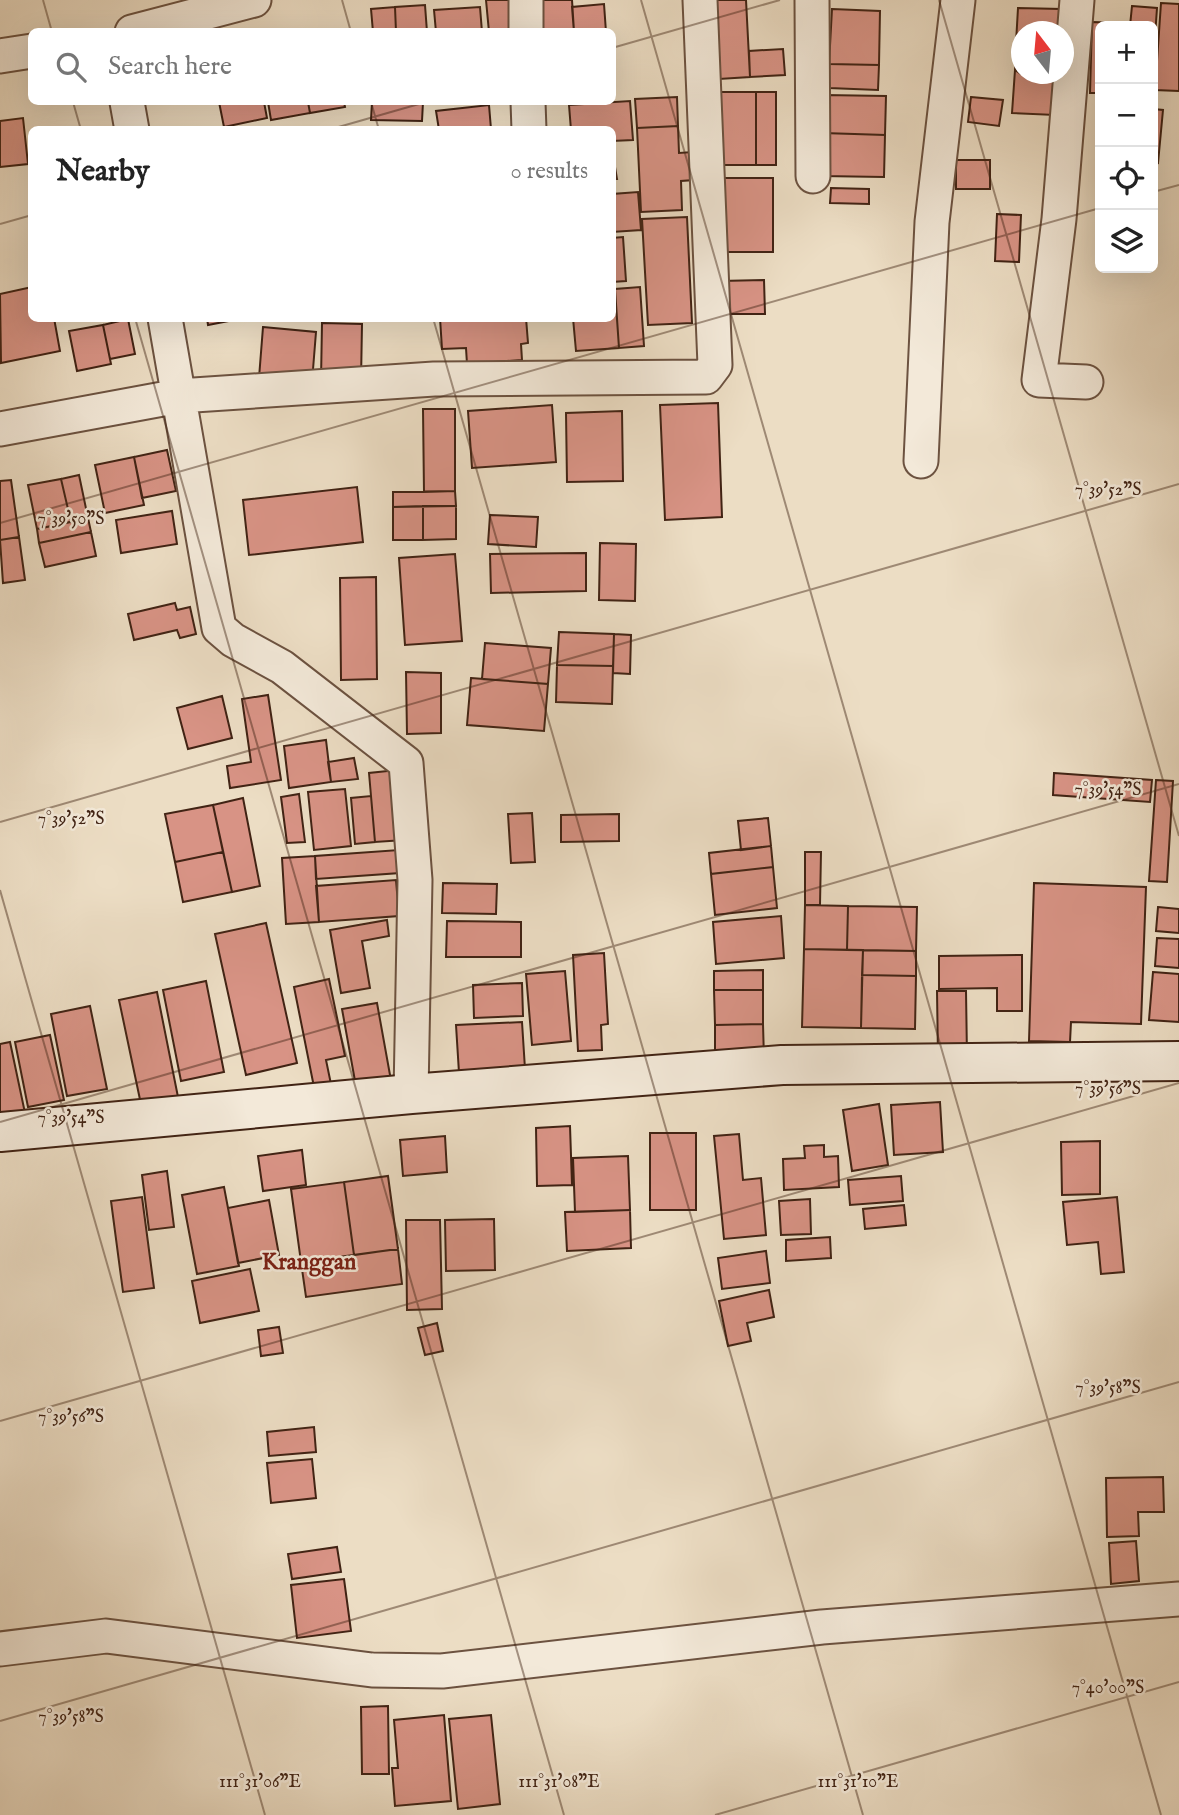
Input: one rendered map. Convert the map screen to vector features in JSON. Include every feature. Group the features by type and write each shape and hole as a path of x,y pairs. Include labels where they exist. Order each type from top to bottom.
{"street":[{"path":"147,28 254,0"},
{"path":"526,0 526,28"},
{"path":"0,429 178,396 434,379 706,377 715,365 700,0"},
{"path":"812,0 813,176"},
{"path":"921,461 932,222 958,0"},
{"path":"1077,0 1059,219 1039,380 1086,382"},
{"path":"0,56 28,52"},
{"path":"128,105 131,126"},
{"path":"528,105 529,126"},
{"path":"166,322 219,628 233,640 282,667 406,763 415,880 411,1094"},
{"path":"0,1132 411,1094 782,1065 1179,1062"},
{"path":"0,1649 106,1636 372,1670 442,1671 822,1627 1179,1599"}],"building":[{"path":"486,0 517,0 519,28 489,28"},
{"path":"532,0 572,0 574,28 534,28"},
{"path":"714,0 746,0 750,77 719,79"},
{"path":"1161,3 1179,4 1179,91 1158,90"},
{"path":"604,4 606,28 574,28 572,7"},
{"path":"425,5 427,28 396,28 395,7"},
{"path":"1132,6 1157,8 1156,21 1130,21"},
{"path":"395,7 396,28 373,28 371,9"},
{"path":"480,7 482,28 436,28 434,10"},
{"path":"1018,8 1061,9 1060,21 1017,21"},
{"path":"832,9 880,11 879,65 829,64"},
{"path":"1092,22 1095,22 1095,93 1090,93"},
{"path":"783,49 785,75 750,77 749,51"},
{"path":"829,64 879,65 878,90 829,88"},
{"path":"1014,84 1057,84 1055,115 1012,113"},
{"path":"718,92 756,92 756,165 718,165"},
{"path":"756,92 776,92 776,165 756,165"},
{"path":"824,95 886,96 885,135 823,133"},
{"path":"677,97 678,126 637,128 635,99"},
{"path":"971,97 1003,100 999,126 968,122"},
{"path":"630,101 633,140 616,141 616,126 571,126 569,105 616,105 616,102"},
{"path":"220,105 265,105 267,118 224,126"},
{"path":"268,105 309,105 310,113 271,120"},
{"path":"309,105 345,105 345,107 310,113"},
{"path":"372,105 423,105 422,121 371,120"},
{"path":"489,105 491,126 438,126 436,111"},
{"path":"1158,110 1163,110 1158,163"},
{"path":"23,118 28,164 0,167 0,121"},
{"path":"678,126 679,153 693,152 694,180 681,181 682,210 641,212 637,128"},
{"path":"823,133 885,135 884,177 822,176"},
{"path":"956,160 990,160 990,189 956,189"},
{"path":"718,178 773,178 773,252 718,252"},
{"path":"831,188 869,189 869,204 830,203"},
{"path":"638,192 641,230 616,232 616,194"},
{"path":"997,214 1021,215 1019,262 995,261"},
{"path":"687,217 692,323 648,325 642,219"},
{"path":"623,237 626,281 616,282 616,238"},
{"path":"764,280 765,314 720,314 720,281"},
{"path":"640,287 644,346 619,348 616,289"},
{"path":"28,288 28,322 55,322 60,351 1,363 0,294"},
{"path":"616,305 619,348 576,351 573,322 616,322"},
{"path":"129,322 135,354 110,359 103,325"},
{"path":"440,322 526,322 528,343 521,344 522,360 467,364 466,348 442,349"},
{"path":"322,323 362,324 361,381 321,380"},
{"path":"103,325 111,364 77,371 69,331"},
{"path":"263,327 316,332 312,382 259,378"},
{"path":"718,403 722,517 665,520 660,405"},
{"path":"552,405 556,462 472,468 468,411"},
{"path":"423,409 455,409 455,491 424,492"},
{"path":"622,411 623,481 567,482 566,413"},
{"path":"167,450 176,491 142,498 134,457"},
{"path":"134,457 144,505 105,513 95,465"},
{"path":"79,475 88,518 71,522 61,479"},
{"path":"61,479 71,522 37,529 28,485"},
{"path":"11,480 19,537 0,540 0,481"},
{"path":"357,487 363,542 249,555 243,500"},
{"path":"455,491 456,506 393,507 393,492"},
{"path":"423,506 456,506 456,539 423,540"},
{"path":"423,506 423,540 393,540 393,507"},
{"path":"172,511 177,544 121,553 116,520"},
{"path":"490,515 538,517 536,547 488,544"},
{"path":"88,518 91,532 39,543 37,529"},
{"path":"91,532 96,556 45,567 39,543"},
{"path":"19,537 25,580 3,583 0,540"},
{"path":"600,543 636,544 635,601 599,600"},
{"path":"586,553 586,591 491,593 490,554"},
{"path":"455,554 462,641 405,645 399,558"},
{"path":"376,577 377,679 341,680 340,578"},
{"path":"175,603 177,610 190,607 196,634 180,638 177,630 134,640 128,614"},
{"path":"559,632 614,634 613,666 557,665"},
{"path":"614,634 631,635 630,674 613,673"},
{"path":"485,643 551,648 548,684 482,679"},
{"path":"557,665 613,666 612,704 556,702"},
{"path":"406,672 441,673 441,733 407,734"},
{"path":"471,678 548,684 544,731 467,725"},
{"path":"268,695 281,780 230,788 227,766 251,762 242,699"},
{"path":"222,696 232,738 188,749 177,708"},
{"path":"326,740 331,782 289,788 284,746"},
{"path":"354,758 358,779 331,782 328,762"},
{"path":"397,770 404,840 375,842 369,773"},
{"path":"1054,773 1152,780 1150,802 1053,795"},
{"path":"1156,780 1173,781 1167,882 1149,881"},
{"path":"345,789 351,846 314,850 308,792"},
{"path":"299,794 305,842 287,843 281,797"},
{"path":"371,796 375,842 355,844 351,798"},
{"path":"243,798 260,886 232,892 213,805"},
{"path":"213,805 223,852 175,862 165,814"},
{"path":"532,813 535,862 511,863 508,814"},
{"path":"619,814 619,841 561,842 561,815"},
{"path":"768,818 771,846 741,850 738,821"},
{"path":"771,846 773,867 711,874 709,853"},
{"path":"399,850 400,873 316,879 315,856"},
{"path":"223,852 232,892 183,902 175,862"},
{"path":"805,852 821,852 820,905 805,905"},
{"path":"315,856 319,922 286,924 282,858"},
{"path":"773,867 777,908 715,915 711,874"},
{"path":"396,880 399,916 319,922 316,886"},
{"path":"443,883 497,884 496,914 442,913"},
{"path":"1034,883 1146,887 1141,1024 1071,1022 1070,1042 1029,1041"},
{"path":"805,905 848,906 847,950 804,949"},
{"path":"848,906 917,907 916,951 847,950"},
{"path":"1158,907 1179,909 1179,933 1156,931"},
{"path":"781,916 784,958 716,964 713,922"},
{"path":"387,920 389,936 362,941 370,988 341,993 330,930"},
{"path":"447,921 521,922 521,957 446,957"},
{"path":"266,923 297,1063 246,1075 215,934"},
{"path":"1157,938 1179,939 1179,968 1155,966"},
{"path":"804,949 863,950 861,1028 802,1027"},
{"path":"863,950 916,951 916,976 862,975"},
{"path":"604,953 608,1024 601,1025 602,1050 578,1051 573,955"},
{"path":"1022,955 1022,1011 997,1011 997,988 939,989 939,956"},
{"path":"763,970 763,990 714,990 714,971"},
{"path":"565,971 571,1041 532,1045 526,974"},
{"path":"1153,972 1179,974 1179,1022 1149,1020"},
{"path":"862,975 916,976 915,1029 861,1028"},
{"path":"329,979 345,1056 326,1060 332,1089 315,1092 294,987"},
{"path":"206,981 224,1072 181,1081 163,990"},
{"path":"522,983 523,1016 474,1018 473,985"},
{"path":"714,990 763,990 763,1024 715,1025"},
{"path":"937,991 966,991 967,1057 938,1058"},
{"path":"157,992 179,1102 142,1109 119,1000"},
{"path":"377,1003 392,1086 357,1092 342,1009"},
{"path":"90,1006 107,1089 67,1096 51,1014"},
{"path":"522,1022 525,1069 459,1073 456,1025"},
{"path":"763,1024 764,1059 715,1059 715,1025"},
{"path":"50,1035 64,1100 28,1107 15,1042"},
{"path":"10,1042 25,1113 0,1118 0,1044"},
{"path":"940,1102 943,1152 894,1155 891,1105"},
{"path":"879,1104 888,1165 852,1171 843,1110"},
{"path":"570,1126 572,1185 537,1186 536,1128"},
{"path":"650,1133 696,1133 696,1210 650,1210"},
{"path":"739,1134 743,1180 761,1178 766,1235 724,1239 714,1136"},
{"path":"445,1136 447,1172 403,1176 400,1140"},
{"path":"1100,1141 1100,1194 1062,1195 1061,1142"},
{"path":"824,1145 824,1157 838,1156 839,1187 784,1190 783,1159 805,1158 804,1146"},
{"path":"302,1150 306,1185 263,1191 258,1156"},
{"path":"628,1156 630,1210 575,1212 573,1158"},
{"path":"167,1171 174,1227 149,1230 142,1175"},
{"path":"388,1176 398,1249 354,1255 344,1182"},
{"path":"901,1176 903,1201 850,1205 848,1180"},
{"path":"344,1182 354,1255 301,1262 291,1189"},
{"path":"224,1187 239,1266 197,1274 182,1195"},
{"path":"142,1197 154,1288 123,1292 111,1201"},
{"path":"1117,1197 1124,1272 1101,1274 1098,1242 1067,1245 1063,1202"},
{"path":"810,1199 811,1234 781,1235 779,1201"},
{"path":"269,1200 279,1255 238,1263 228,1208"},
{"path":"904,1205 906,1225 865,1229 863,1209"},
{"path":"630,1210 631,1248 567,1251 565,1212"},
{"path":"494,1219 495,1270 446,1271 445,1220"},
{"path":"406,1220 440,1220 442,1309 407,1310"},
{"path":"830,1237 831,1258 786,1261 786,1240"},
{"path":"398,1249 402,1284 306,1297 301,1262"},
{"path":"766,1251 770,1283 722,1289 718,1258"},
{"path":"250,1269 259,1311 200,1323 192,1281"},
{"path":"769,1290 774,1317 747,1323 751,1341 728,1346 719,1301"},
{"path":"437,1323 443,1351 425,1355 418,1328"},
{"path":"279,1327 283,1353 261,1356 258,1330"},
{"path":"314,1427 316,1452 269,1456 267,1432"},
{"path":"312,1459 316,1498 271,1503 267,1463"},
{"path":"1163,1477 1164,1512 1138,1512 1139,1536 1107,1537 1106,1478"},
{"path":"1136,1541 1139,1581 1111,1584 1109,1543"},
{"path":"337,1547 341,1572 292,1579 288,1554"},
{"path":"344,1579 351,1631 297,1638 291,1585"},
{"path":"388,1706 389,1774 362,1774 361,1707"},
{"path":"444,1715 451,1801 395,1806 392,1768 398,1768 394,1720"},
{"path":"491,1715 500,1804 458,1809 449,1719"}],"district":[{"name":"Kranggan","path":"309,1261"}]}
